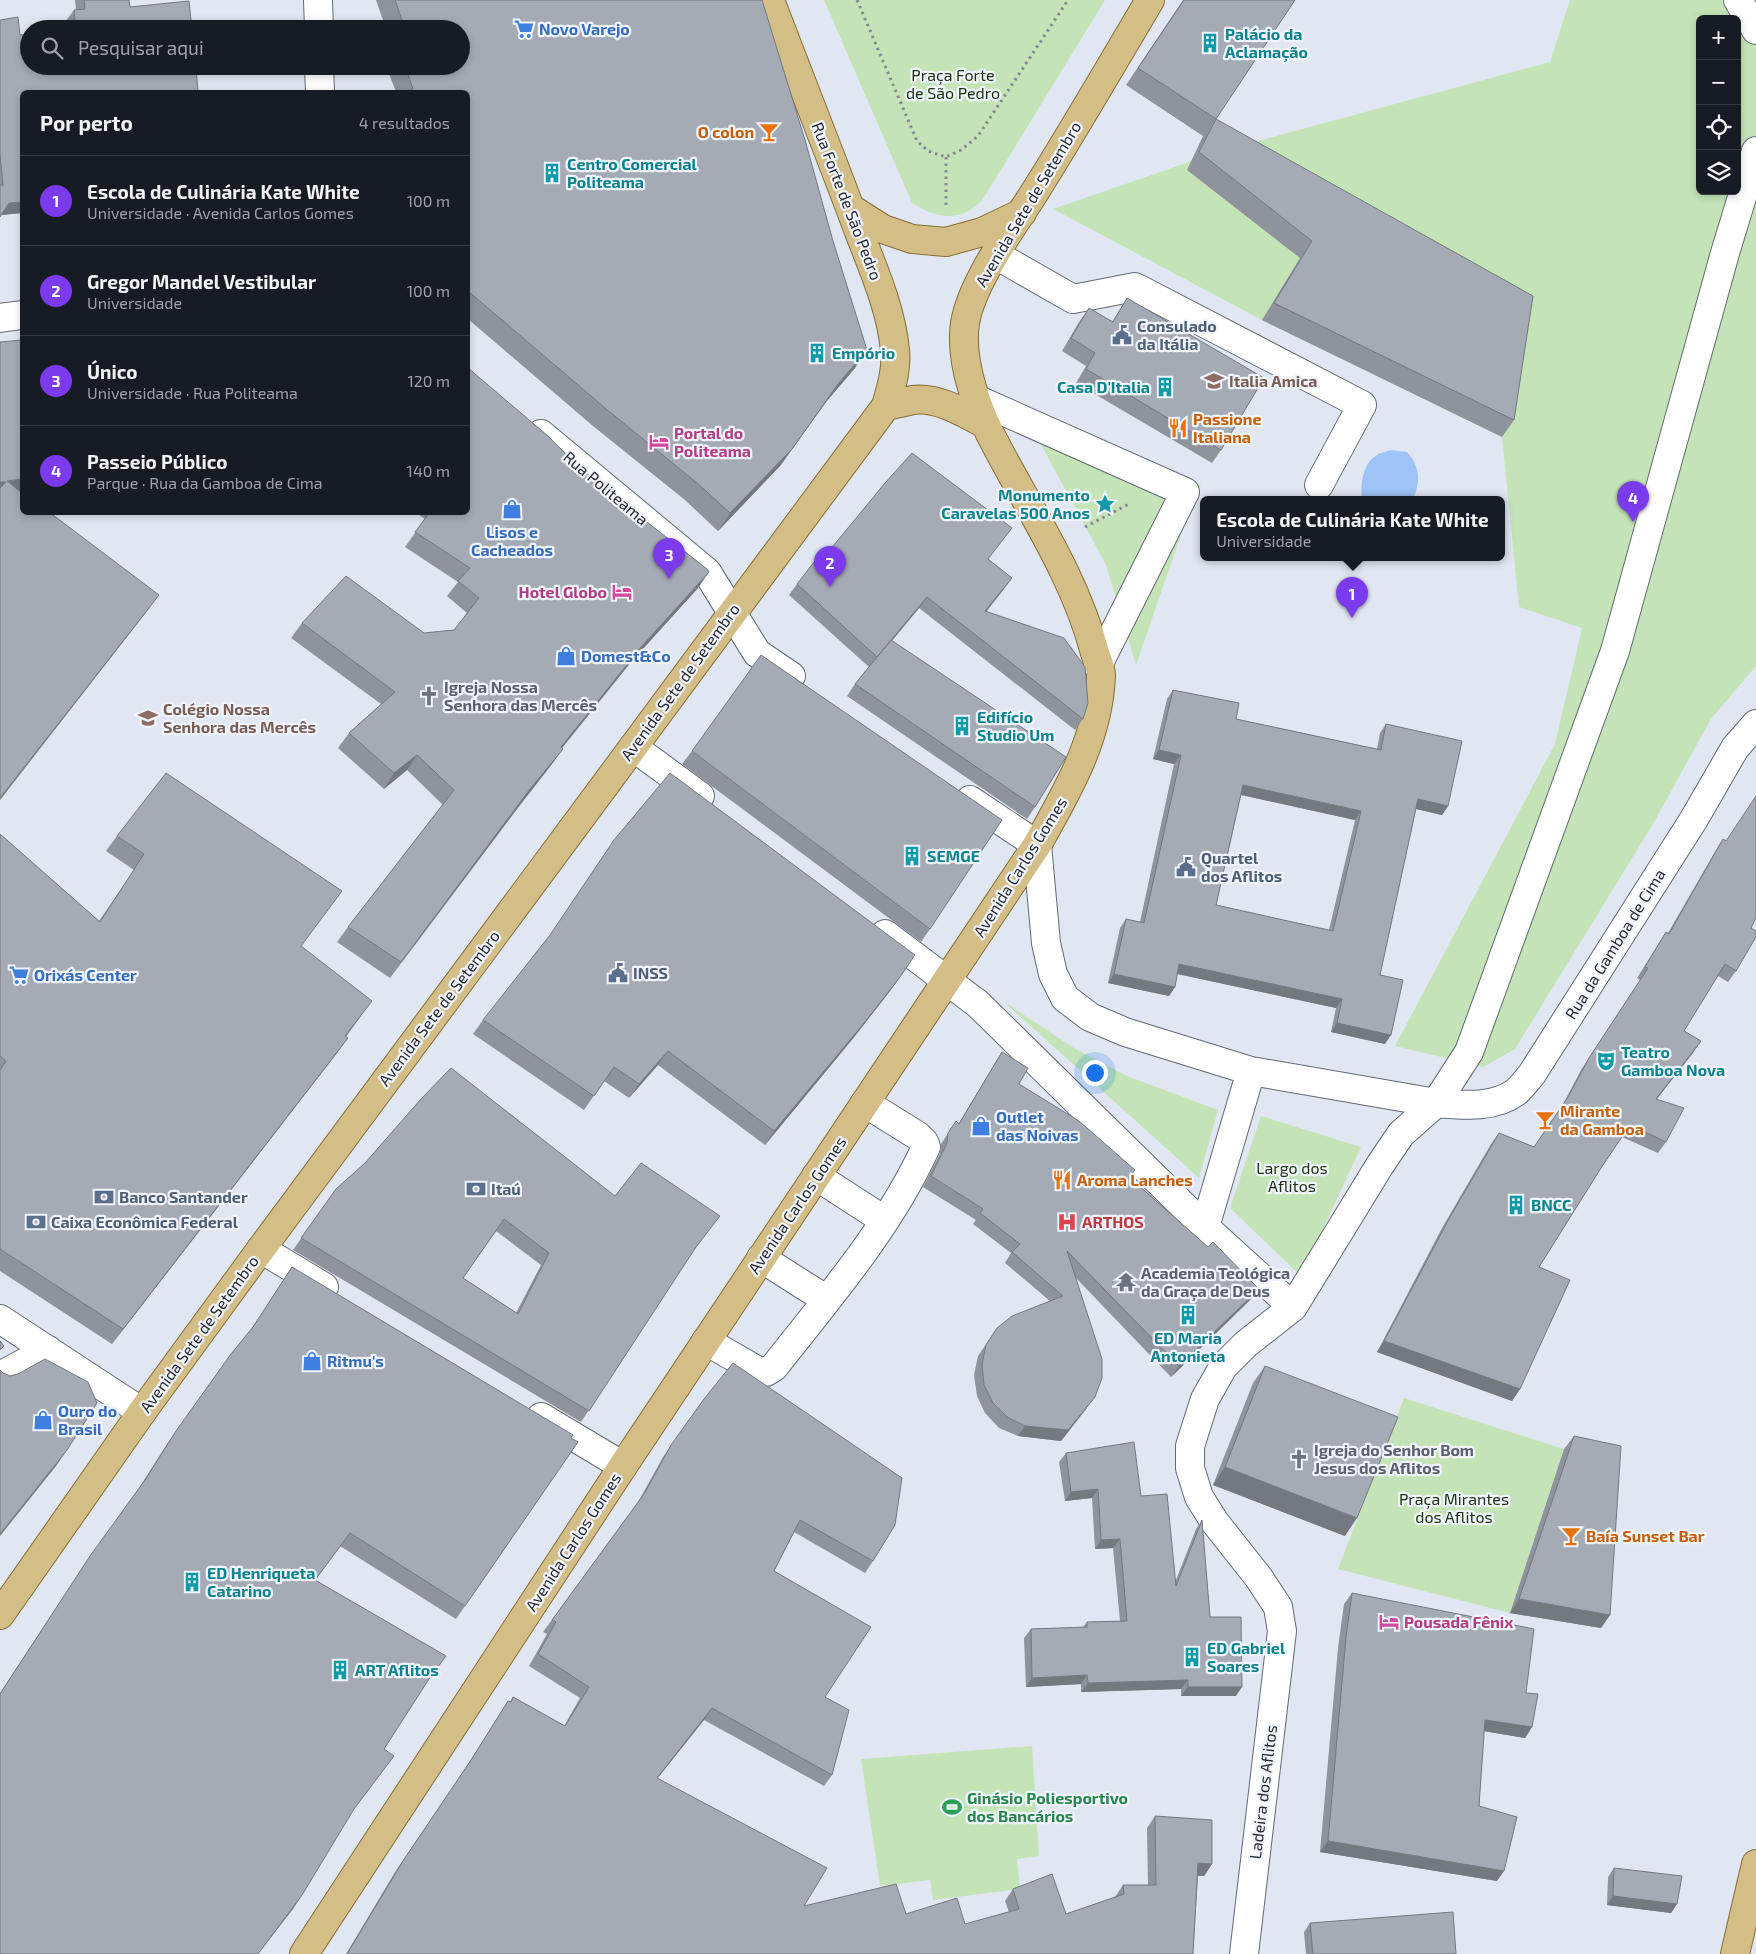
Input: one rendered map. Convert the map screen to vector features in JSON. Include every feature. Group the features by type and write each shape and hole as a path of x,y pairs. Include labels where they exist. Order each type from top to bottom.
{"main road":[{"name":"Rua Forte de São Pedro","path":"770,0 879,285 892,326 895,352 894,377 886,406"},
{"name":"Avenida Sete de Setembro","path":"980,411 965,351 965,323 974,293 1150,0"},
{"path":"850,208 883,229 912,239 946,242 982,232 1022,214"},
{"path":"886,406 915,400 939,403 959,410 980,411"},
{"name":"Avenida Sete de Setembro","path":"0,1615 142,1412 261,1249 886,406"},
{"name":"Avenida Carlos Gomes","path":"304,1954 623,1466 1037,846 1071,785 1094,729 1101,672 1088,626 1066,575 980,411"},
{"path":"1735,1954 1756,1864"}],"street":[{"path":"318,0 319,20"},
{"path":"1738,0 1756,30"},
{"path":"320,75 320,90"},
{"path":"868,921 978,1004 1205,1226 1293,1307 1380,1165 1402,1134 1436,1103 1469,1052 1615,651 1725,253 1756,151"},
{"path":"996,255 1073,298 1135,288 1362,405 1319,485"},
{"path":"0,318 20,315"},
{"path":"980,411 1182,491 1098,665"},
{"name":"Rua Politeama","path":"520,417 707,572 757,653 815,693"},
{"name":"Rua da Gamboa de Cima","path":"1436,1103 1468,1106 1494,1102 1515,1092 1532,1074 1689,827 1746,745 1756,724"},
{"path":"633,747 719,811"},
{"path":"947,783 1037,846 1046,944 1053,974 1065,998 1090,1017 1126,1032 1251,1071 1436,1103"},
{"path":"1205,1226 1251,1071"},
{"path":"706,1341 760,1372 766,1372 774,1367 857,1262 915,1170 926,1147 918,1136 865,1103"},
{"path":"816,1176 884,1220"},
{"path":"261,1249 345,1300"},
{"path":"761,1258 827,1300"},
{"name":"Ladeira dos Aflitos","path":"1244,1954 1282,1631 1278,1607 1259,1578 1214,1521 1199,1498 1190,1468 1190,1446 1205,1399 1223,1367 1246,1344 1293,1307"},
{"path":"0,1318 142,1412"},
{"path":"0,1376 48,1350"},
{"path":"522,1405 623,1466"}],"path":[{"path":"857,0 917,140 928,151 946,157 961,150 978,136 1068,0"},
{"path":"946,157 946,242"},
{"path":"1085,527 1182,491"}],"green space":[{"name":"Praça Forte de São Pedro","path":"824,0 1105,0 983,199 966,212 949,216 931,212 912,203"},
{"path":"1570,0 1756,0 1756,666 1711,719 1653,824 1515,1049 1483,1067 1395,1046 1555,744 1582,628 1519,607 1502,437 1262,320 1053,209 1221,151 1550,62"},
{"path":"1018,402 1096,444 1201,485 1194,497 1136,665 1106,565"},
{"path":"1003,1001 1074,1048 1127,1076 1218,1110 1199,1178"},
{"name":"Largo dos Aflitos","path":"1261,1116 1361,1147 1301,1276 1230,1208"},
{"name":"Praça Mirantes dos Aflitos","path":"1404,1398 1564,1449 1510,1613 1338,1569"},
{"name":"Ginásio Poliesportivo dos Bancários","path":"1032,1746 1039,1856 1017,1859 1020,1889 933,1900 930,1880 880,1886 861,1759"}],"water":[{"path":"1390,450 1407,452 1415,463 1418,474 1414,496 1362,496 1362,482 1367,465 1380,454"}],"building":[{"path":"84,0 129,0 130,7 189,1 191,20 75,20 74,10 85,9"},
{"path":"395,0 762,0 867,350 838,384 792,449 730,513 697,483 605,408 470,293 470,90 410,90 413,89 408,75 470,75 470,20 402,20"},
{"name":"Palácio da Aclamação","path":"1184,0 1295,0 1216,119 1138,68"},
{"path":"18,17 20,75 197,75 198,90 20,90 20,202 9,203 0,217 0,184 3,186 0,154 0,20"},
{"path":"1216,119 1533,296 1514,420 1274,303 1312,241 1199,152"},
{"name":"Casa D'Italia","path":"1127,298 1264,378 1221,450 1086,369 1095,353 1071,338 1089,308 1113,322"},
{"path":"20,340 20,479 7,481 20,491 20,515 53,515 159,595 0,798 0,488 6,482 0,482 0,342"},
{"path":"470,370 548,436 574,462 709,572 642,646 561,747 563,749 530,789 401,962 348,927 454,790 417,755 394,773 349,733 395,692 302,623 346,576 424,633 454,630 479,598 458,581 470,568 415,532 428,515 470,515"},
{"path":"912,453 1012,528 988,559 1012,578 985,611 1064,638 1085,667 1088,703 1083,719 927,597 877,657 797,584 825,548 829,551"},
{"name":"Edifício Studio Um","path":"891,640 1066,757 1035,807 855,684"},
{"path":"761,655 1002,820 930,929 692,751"},
{"name":"Quartel dos Aflitos","path":"1173,690 1239,703 1236,719 1381,750 1386,724 1462,741 1448,806 1418,799 1380,975 1403,980 1391,1035 1337,1023 1342,999 1179,964 1175,987 1114,974 1126,919 1144,923 1181,755 1159,750","holes":["1243,785 1361,811 1333,931 1216,905"]},
{"path":"166,773 342,891 301,946 372,1001 345,1036 348,1038 123,1329 0,1249 0,1070 6,1061 0,1056 0,834 100,922 144,854 117,836"},
{"path":"670,773 915,955 865,1022 774,1131 668,1051 639,1084 614,1067 594,1096 483,1020 550,935 614,840"},
{"path":"1756,796 1756,918 1751,928 1756,931 1756,937 1736,971 1725,964 1684,1031 1701,1041 1656,1099 1684,1108 1666,1142 1630,1125 1539,1267 1570,1280 1520,1389 1384,1341 1450,1217 1499,1133 1534,1147 1568,1097 1589,1058 1648,968 1645,967 1666,932 1669,934 1723,839 1726,841"},
{"path":"1002,1052 1028,1068 1019,1084 1079,1121 1135,1170 1129,1177 1208,1247 1213,1242 1259,1289 1179,1366 1067,1251 1102,1359 1102,1378 1095,1397 1068,1430 1025,1426 1007,1417 993,1403 984,1385 982,1365 986,1345 997,1328 1012,1316 1063,1296 1012,1252 1020,1244 980,1213 983,1209 931,1176 947,1143 948,1133 956,1121 959,1124"},
{"path":"451,1068 615,1196 641,1163 720,1216 696,1247 589,1411 301,1238 336,1189 365,1163","holes":["504,1219 549,1253 518,1314 463,1278"]},
{"path":"292,1267 573,1435 571,1438 578,1442 465,1606 350,1533 315,1580 446,1656 384,1749 394,1756 354,1809 302,1895 258,1954 0,1954 0,1694 90,1556 145,1480 176,1431 231,1354 253,1327"},
{"path":"0,1341 4,1346 0,1350"},
{"path":"45,1359 88,1382 97,1403 67,1450 0,1534 0,1370 10,1376 18,1374"},
{"path":"733,1363 902,1478 895,1525 873,1561 800,1520 774,1571 871,1627 825,1697 849,1710 832,1775 712,1708 657,1778 827,1868 804,1906 896,1884 906,1914 957,1898 965,1924 1019,1909 1013,1889 1052,1874 1066,1914 1124,1894 1123,1885 1156,1885 1155,1816 1212,1820 1212,1864 1198,1863 1193,1954 347,1954 403,1861 508,1701 511,1702 513,1697 565,1726 589,1687 538,1654 556,1622 552,1620 644,1494 671,1445"},
{"name":"Igreja do Senhor Bom Jesus dos Aflitos","path":"1265,1366 1398,1417 1357,1518 1225,1467"},
{"name":"Baía Sunset Bar","path":"1574,1436 1621,1446 1610,1615 1519,1599"},
{"path":"1134,1442 1141,1496 1167,1494 1176,1586 1202,1520 1210,1617 1241,1617 1242,1687 1188,1687 1188,1680 1088,1683 1087,1675 1032,1678 1031,1629 1087,1627 1087,1622 1127,1621 1120,1539 1101,1540 1098,1489 1071,1492 1066,1453"},
{"path":"1352,1593 1534,1629 1526,1693 1538,1694 1532,1727 1485,1720 1479,1806 1517,1817 1504,1871 1328,1841 1346,1637"},
{"path":"1614,1868 1682,1876 1677,1904 1613,1896"},
{"path":"1453,1912 1456,1954 1313,1954 1310,1923"}],"place":[{"name":"Novo Varejo","path":"524,29"},
{"name":"Palácio da Aclamação","path":"1210,43"},
{"name":"O colon","path":"769,132"},
{"name":"Centro Comercial Politeama","path":"552,173"},
{"name":"Consulado da Itália","path":"1122,335"},
{"name":"Empório","path":"817,353"},
{"name":"Italia Amica","path":"1214,381"},
{"name":"Casa D'Italia","path":"1165,387"},
{"name":"Passione Italiana","path":"1178,428"},
{"name":"Portal do Politeama","path":"659,442"},
{"name":"Monumento Caravelas 500 Anos","path":"1105,504"},
{"name":"Lisos e Cacheados","path":"512,509"},
{"name":"Passeio Público","path":"1633,522"},
{"name":"Único","path":"669,579"},
{"name":"Gregor Mandel Vestibular","path":"830,587"},
{"name":"Hotel Globo","path":"622,592"},
{"name":"Escola de Culinária Kate White","path":"1352,618"},
{"name":"Domest&Co","path":"566,656"},
{"name":"Igreja Nossa Senhora das Mercês","path":"429,696"},
{"name":"Colégio Nossa Senhora das Mercês","path":"148,718"},
{"name":"Edifício Studio Um","path":"962,726"},
{"name":"SEMGE","path":"912,856"},
{"name":"Quartel dos Aflitos","path":"1186,867"},
{"name":"INSS","path":"618,973"},
{"name":"Orixás Center","path":"19,975"},
{"name":"Teatro Gamboa Nova","path":"1606,1061"},
{"name":"Mirante da Gamboa","path":"1545,1120"},
{"name":"Outlet das Noivas","path":"981,1126"},
{"name":"Aroma Lanches","path":"1062,1180"},
{"name":"Itaú","path":"476,1189"},
{"name":"Banco Santander","path":"104,1197"},
{"name":"BNCC","path":"1516,1205"},
{"name":"Caixa Econômica Federal","path":"36,1222"},
{"name":"ARTHOS","path":"1067,1222"},
{"name":"Academia Teológica da Graça de Deus","path":"1126,1282"},
{"name":"ED Maria Antonieta","path":"1188,1315"},
{"name":"Ritmu's","path":"312,1361"},
{"name":"Ouro do Brasil","path":"43,1420"},
{"name":"Igreja do Senhor Bom Jesus dos Aflitos","path":"1299,1459"},
{"name":"Baía Sunset Bar","path":"1571,1536"},
{"name":"ED Henriqueta Catarino","path":"192,1582"},
{"name":"Pousada Fênix","path":"1389,1622"},
{"name":"ED Gabriel Soares","path":"1192,1657"},
{"name":"ART Aflitos","path":"340,1670"},
{"name":"Ginásio Poliesportivo dos Bancários","path":"952,1807"}]}
